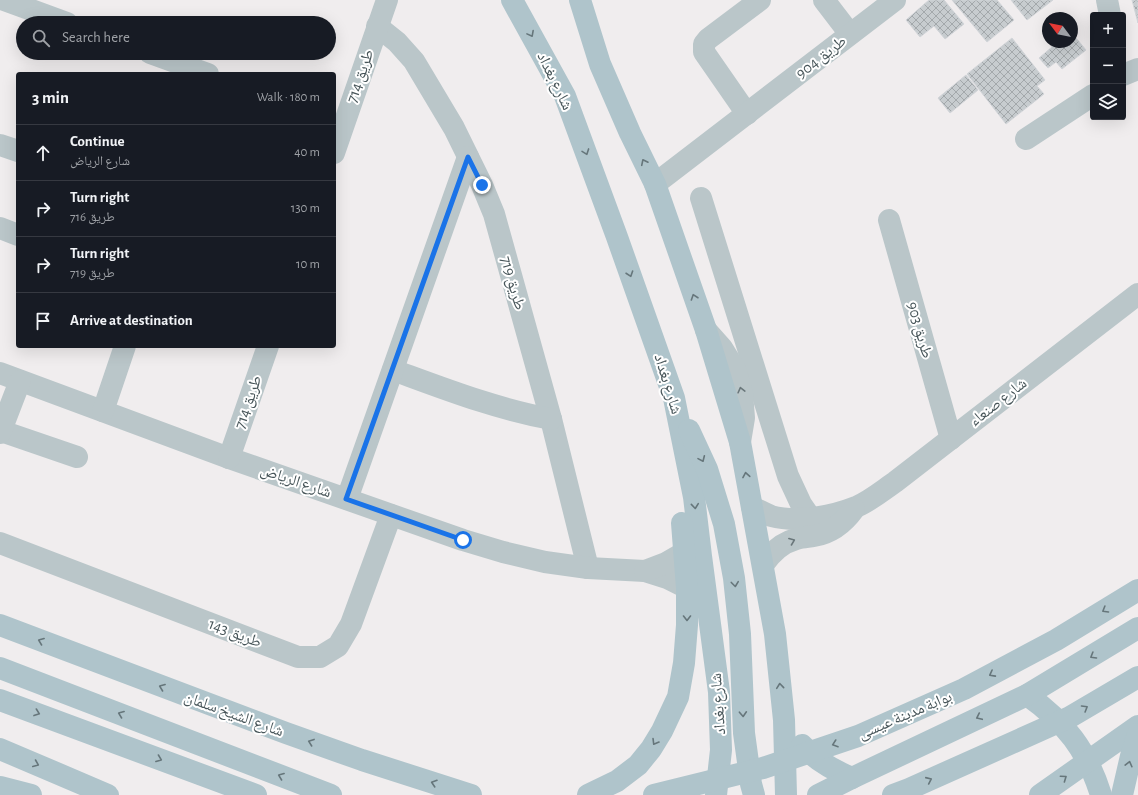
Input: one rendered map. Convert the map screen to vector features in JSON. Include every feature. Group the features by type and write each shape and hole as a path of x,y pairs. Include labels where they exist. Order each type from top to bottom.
{"main road":[{"name":"شارع بغداد","path":"512,0 565,96 674,398 694,497 719,692 721,750 716,795"},
{"path":"580,0 600,64 630,133 655,184 706,330 740,442 775,634 784,720 786,795"},
{"path":"588,795 617,781 638,765 651,749 662,731 678,697 684,663 687,625 687,588 675,439 674,398"},
{"path":"674,398 707,470 724,524 736,594 740,634 744,732 754,795"},
{"name":"بوابة مدينة عيسى","path":"654,795 763,768 866,732 964,689 1056,640 1138,590"},
{"name":"شارع الشيخ سلمان","path":"0,626 293,736 471,795"},
{"path":"818,795 1027,695 1138,628"},
{"path":"0,668 331,795"},
{"path":"893,795 1070,717 1138,677"},
{"path":"1027,695 1045,708 1062,724 1076,742 1088,762 1101,795"},
{"path":"0,700 256,795"},
{"path":"784,720 793,735 820,761 852,778"},
{"path":"1040,795 1138,726"},
{"path":"1122,795 1138,734"},
{"path":"0,749 108,795"},
{"path":"0,787 31,795"}],"street":[{"path":"4,0 48,16"},
{"name":"طريق 714","path":"336,140 339,120 387,0"},
{"path":"746,114 704,52 704,44 708,39 760,0"},
{"path":"824,0 850,34"},
{"name":"طريق 904","path":"655,184 895,0"},
{"path":"1107,0 1109,12"},
{"name":"طريق 719","path":"377,26 397,42 414,61 454,128 482,185 494,214 551,418 588,568"},
{"path":"169,60 202,72"},
{"path":"1026,140 1090,97"},
{"path":"0,144 16,150"},
{"path":"346,499 468,157"},
{"path":"701,198 788,476 801,504 810,517"},
{"name":"طريق 903","path":"889,220 951,439"},
{"path":"0,228 16,234"},
{"name":"شارع صنعاء","path":"752,507 772,516 794,519 826,515 856,506 882,491 1138,294"},
{"path":"103,411 124,348"},
{"name":"طريق 714","path":"229,458 267,348"},
{"path":"393,370 483,403 528,415 551,418"},
{"path":"10,377 0,432 77,457"},
{"name":"شارع الرياض","path":"10,377 229,458 391,515 503,552 545,562 588,568 645,571 667,578 687,588"},
{"name":"شارع صنعاء","path":"763,565 773,552 788,542 815,536 834,529 856,506"},
{"name":"طريق 143","path":"0,543 298,657 320,657 338,646 351,624 391,515"},
{"name":"شارع الرياض","path":"645,571 666,563 685,552"}],"building":[{"path":"929,0 944,0 964,24 945,39 934,26 920,37 906,20"},
{"path":"952,0 997,0 1014,20 987,42"},
{"path":"1011,0 1053,0 1027,20"},
{"path":"1132,0 1138,0 1138,23"},
{"path":"1012,38 1045,80 1037,86 1044,94 1006,124 967,74"},
{"path":"1078,40 1086,50 1062,69 1056,62 1048,68 1039,58 1051,48 1078,48"},
{"path":"966,75 978,90 950,113 938,98"}],"route":[{"path":"463,540 346,499 468,157 482,185"}]}
